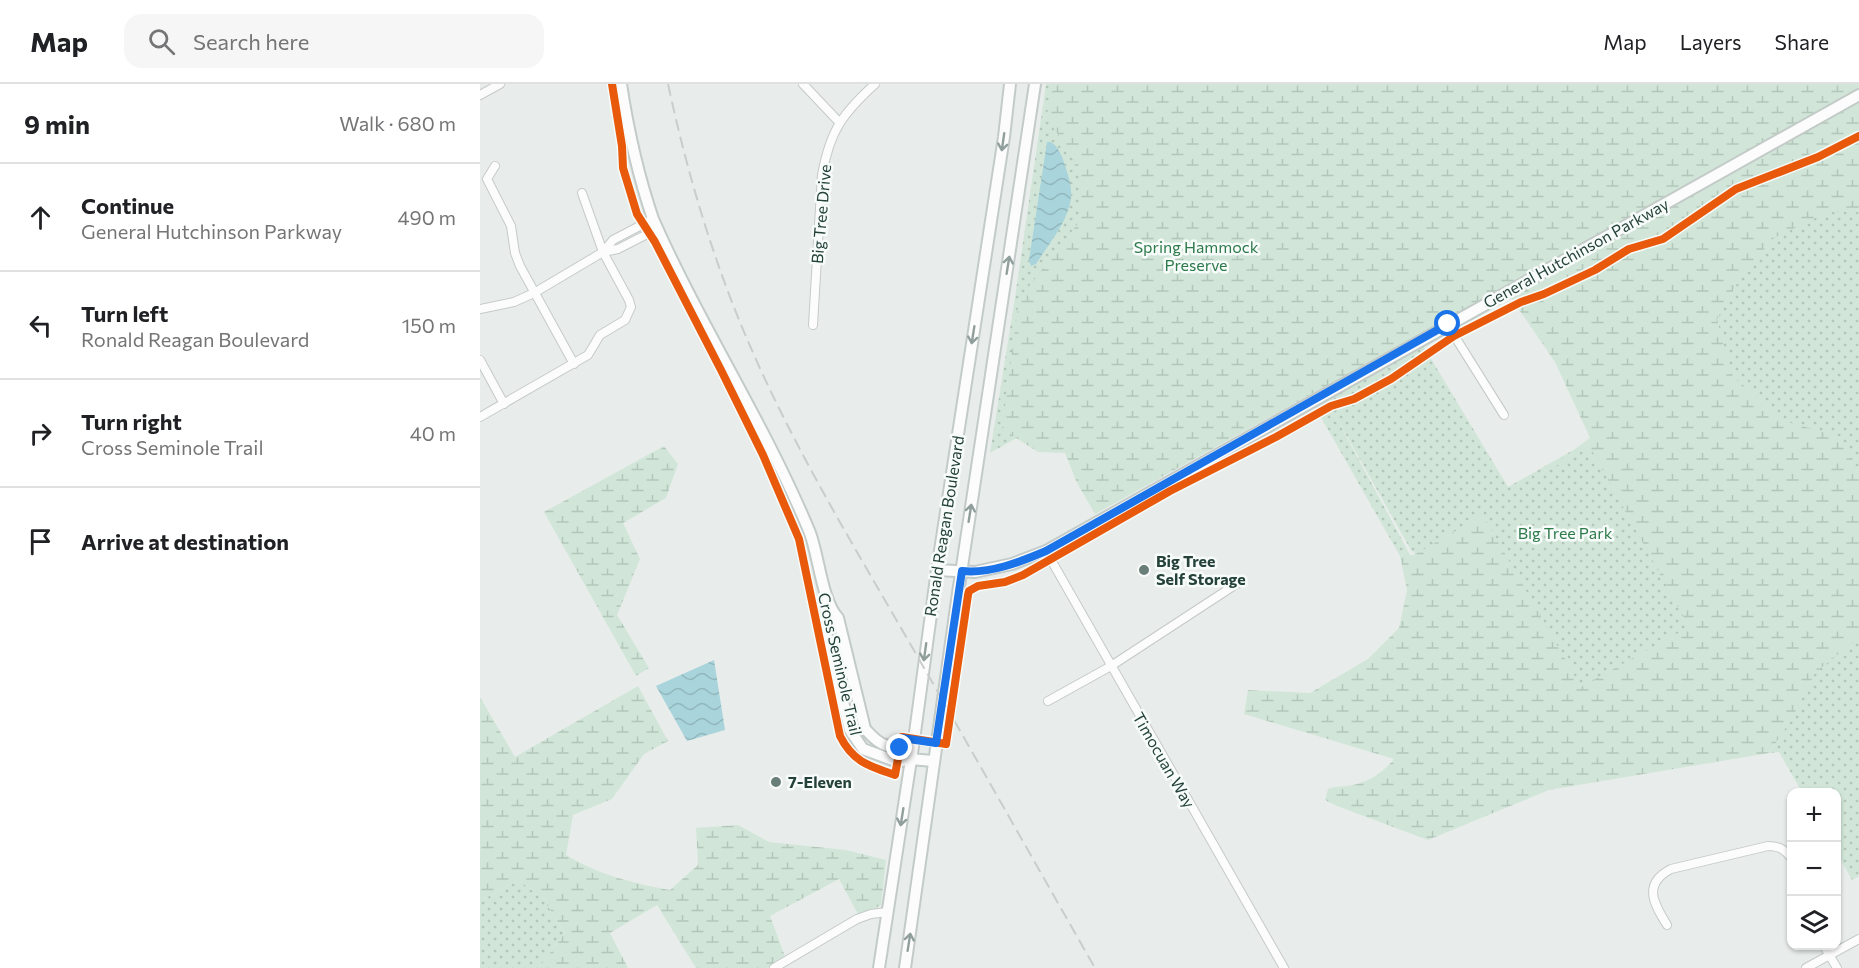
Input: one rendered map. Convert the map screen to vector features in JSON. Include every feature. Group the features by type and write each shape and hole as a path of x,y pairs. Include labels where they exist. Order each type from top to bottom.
{"main road":[{"path":"621,84 639,180 655,224 792,491 816,550 830,609 824,625 850,730 863,748 892,761 910,759 933,761"},
{"name":"Ronald Reagan Boulevard","path":"879,968 937,570 1004,137 1010,84"},
{"name":"Ronald Reagan Boulevard","path":"905,968 933,761 1035,84"},
{"name":"General Hutchinson Parkway","path":"937,570 975,572 1012,564 1046,551 1859,95"}],"street":[{"path":"480,95 500,84"},
{"path":"803,84 839,122"},
{"name":"Big Tree Drive","path":"813,324 822,176 826,153 839,122 854,103 875,84"},
{"path":"495,166 487,179 511,226 515,254 574,364"},
{"path":"480,417 588,355 600,335 625,320 629,315 631,307 629,300 603,252 582,193"},
{"path":"480,309 514,302 603,252 609,244 621,236 655,224"},
{"path":"603,252 612,252 625,245 655,224"},
{"path":"621,236 625,245"},
{"path":"1448,324 1503,415"},
{"path":"480,360 504,404"},
{"name":"Timocuan Way","path":"1046,551 1284,968"},
{"path":"1048,701 1111,666 1238,584"},
{"path":"1667,925 1653,900 1654,886 1664,873 1671,869 1768,846 1777,846 1787,853"},
{"path":"774,968 857,919 887,912"},
{"path":"1806,968 1859,939"},
{"path":"1827,950 1837,968"}],"green space":[{"name":"Spring Hammock Preserve","path":"1046,84 1859,84 1859,876 1852,880 1841,860 1841,788 1800,788 1779,752 1769,753 1775,744 1550,787 1412,552 1331,408 1408,551 1400,556 1314,405 1326,398 1318,385 1049,420 990,453","holes":["1519,294 1598,436 1508,487 1424,347"]},
{"path":"1054,84 1859,84 1859,90 1095,514 1077,483 1065,453 1038,452 1002,429 1019,299 1079,222 1082,186 1070,151 1046,118"},
{"path":"1859,100 1859,212 1828,212 1774,238 1743,273 1717,319 1731,375 1788,422 1840,437 1859,473 1859,637 1815,673 1791,720 1769,753 1549,790 1428,840 1325,800 1328,789 1367,781 1379,774 1394,759 1244,714 1248,690 1310,693 1368,659 1399,628 1407,590 1400,556 1408,551 1410,555 1414,555 1483,515 1581,687 1687,628 1687,623 1591,449 1586,449 1540,475 1590,438 1555,362 1509,295"},
{"path":"664,446 678,464 666,498 623,523 640,559 617,615 649,668 636,676 544,512"},
{"path":"638,686 668,741 644,754 612,799 573,815 566,855 591,868 616,877 670,890 698,865 696,828 738,825 769,842 846,850 886,860 881,905 860,918 839,879 770,916 786,959 770,968 696,968 657,905 610,933 628,968 539,968 565,933 544,900 519,880 480,901 480,697 515,757"},
{"path":"519,880 544,900 565,933 539,968 480,968 480,901"}],"water":[{"path":"1047,142 1054,144 1062,156 1070,182 1071,198 1066,216 1057,233 1036,264 1031,266 1029,260"},
{"path":"714,660 725,730 687,741 656,686"}],"railway":[{"path":"668,84 692,182 712,245 734,308 765,380 827,499 1095,968"}],"cycle path":[{"name":"Cross Seminole Trail","path":"612,84 622,146 623,168 637,214 655,242 721,370 763,455 799,539 840,736 850,752 863,762 895,775 902,737 946,744 969,591 978,586 1005,582 1023,575 1170,491 1331,406 1354,399 1391,379 1454,336 1521,302 1595,270 1629,249 1663,239 1736,189 1818,157 1859,136"}],"place":[{"name":"Big Tree Self Storage","path":"1144,570"},
{"name":"7-Eleven","path":"776,782"}],"route":[{"path":"900,748 902,738 936,743 962,571 975,572 1012,564 1046,551 1448,324"}],"park label":[{"name":"Big Tree Park","path":"1565,533"}]}
